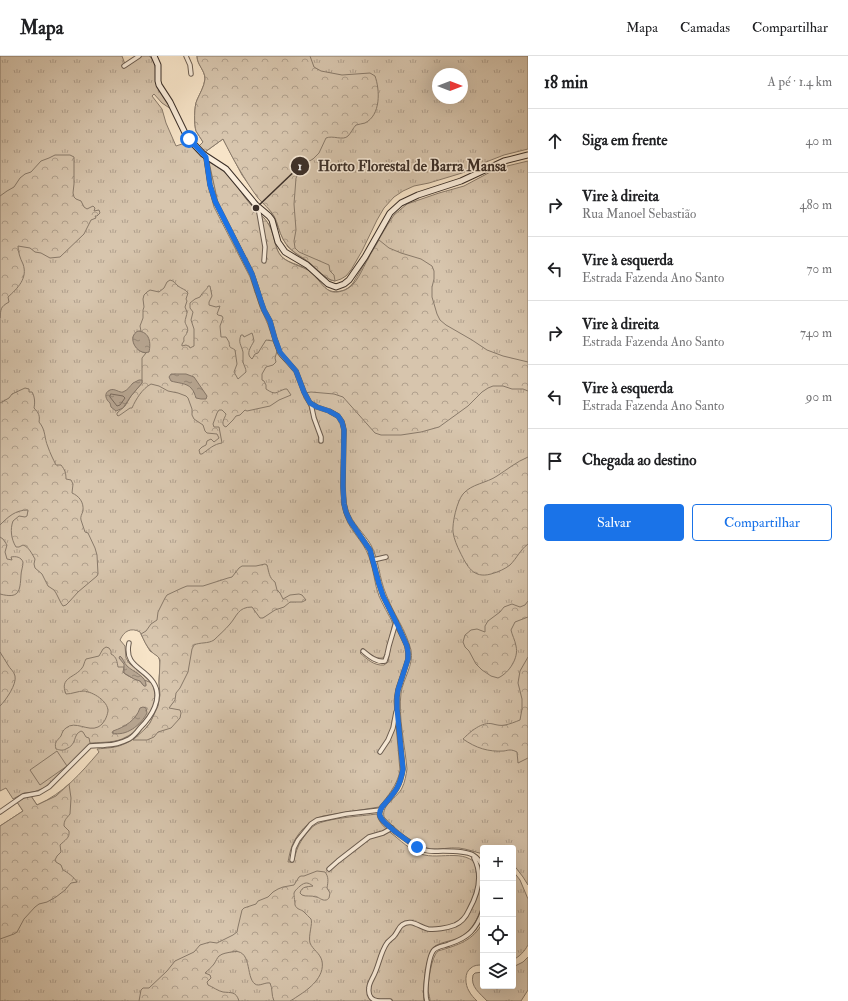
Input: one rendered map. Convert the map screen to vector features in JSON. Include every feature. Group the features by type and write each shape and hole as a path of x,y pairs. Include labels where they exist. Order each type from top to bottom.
{"street":[{"path":"124,66 139,56"},
{"path":"154,56 158,65 158,81 160,87 171,104 187,138 205,156 226,169 258,206 269,216 272,220 278,242 284,252 307,265 328,284 336,287 346,283 352,277 390,213 401,203 418,195 461,181 504,161 528,155"},
{"path":"186,56 192,74"},
{"path":"205,156 210,185 215,201 252,274 264,310 270,321 278,348 284,358 296,371 310,403 321,441"},
{"path":"258,206 265,247 264,261"},
{"path":"310,403 335,414 342,422 344,430 343,467 344,504 346,512 350,521 370,550 383,596 407,646 408,659 398,690 397,709 393,728 388,740 380,752"},
{"path":"373,560 386,557"},
{"path":"363,651 377,661 385,661 396,622"},
{"path":"0,812 23,796 39,793 49,787 89,746 110,745 129,739 147,720 156,706 156,689 152,680 130,659 128,653 128,643"},
{"path":"397,709 402,754 402,778 398,787 380,810 380,817 405,839 417,847 432,852 453,851 473,855 480,861"},
{"path":"292,860 296,843 311,824 317,820 346,814 380,810"},
{"path":"329,869 369,837 383,833 392,828"},
{"path":"390,1001 375,1000 370,997 369,991 369,985 376,972 387,943 405,923 412,922 428,929 436,929 454,925 464,919 471,907 477,890 478,870 473,855"},
{"path":"427,1001 426,990 429,964 434,950 462,939 471,933 477,926 481,917"}],"green space":[{"path":"0,56 122,56 126,67 142,56 149,56 153,59 156,72 171,109 162,103 154,94 152,96 162,109 166,123 176,146 188,142 204,159 214,207 250,277 277,351 280,357 296,375 318,432 319,443 322,442 320,429 313,408 332,413 340,421 342,432 341,494 343,509 351,529 363,545 371,562 379,596 393,623 386,653 383,658 375,657 364,649 360,653 374,663 384,665 388,662 391,644 396,629 406,652 403,669 396,687 394,701 400,771 394,786 379,807 323,816 308,824 294,841 288,862 293,862 301,841 315,825 336,819 377,814 380,822 386,829 413,850 429,856 462,856 470,859 476,864 480,870 480,910 474,923 466,933 458,938 437,945 433,948 428,958 425,974 424,1001 0,1001 0,826 23,811 17,802 31,796 37,805 47,800 63,789 78,775 99,752 97,749 111,748 130,741 141,733 151,721 155,715 160,697 160,665 158,656 150,651 140,632 134,630 128,631 120,640 125,646 126,658 129,663 150,681 155,691 134,732 123,739 92,743 88,745 52,782 44,788 34,792 24,793 13,799 6,788 0,791"},
{"path":"197,56 528,56 528,149 504,155 462,173 414,186 403,191 394,197 384,208 351,270 341,279 335,281 330,280 288,247 283,239 274,216 259,199 242,175 223,139 205,152 199,146 203,142 196,131 195,111 196,103 203,87 205,76 198,62"},
{"path":"197,56 310,56 314,67 321,71 342,75 370,73 375,76 378,88 378,102 374,114 365,123 356,125 346,137 326,138 319,153 313,159 304,164 296,178 294,204 296,230 294,241 295,248 299,252 329,265 335,281 325,276 292,250 286,243 271,211 258,198 248,184 223,139 205,152 199,146 203,142 196,131 195,111 196,103 203,87 205,76 198,62"},
{"path":"55,155 70,155 74,157 74,197 81,201 87,209 93,206 95,208 94,211 99,210 100,213 95,216 96,218 91,220 84,234 60,257 50,258 41,253 35,252 30,248 18,246 19,255 24,269 23,278 8,297 9,302 2,308 0,318 0,196 14,187 20,178 31,172 41,161"},
{"path":"528,161 528,885 516,868 516,845 480,845 480,853 459,848 431,849 412,841 399,832 384,817 387,805 402,788 407,769 400,702 402,688 410,667 412,656 411,650 406,635 384,588 374,551 352,519 348,510 345,488 345,423 336,412 315,405 311,402 305,392 298,372 281,350 268,319 252,269 218,203 209,162 229,176 248,203 268,223 272,230 279,254 289,261 310,271 326,289 335,292 345,290 352,284 394,215 407,204 464,186 494,170"},
{"path":"209,162 229,176 253,208 265,219 271,229 277,249 281,256 284,259 311,272 330,291 335,292 345,290 353,284 379,240 389,248 421,259 432,266 434,271 434,279 432,297 440,320 487,350 503,356 528,362 528,391 503,386 493,386 482,392 468,406 439,427 401,435 381,435 375,433 343,397 334,394 311,392 305,393 297,370 279,348 271,329 252,269 218,203"},
{"path":"170,280 188,293 185,307 187,312 185,322 188,331 182,346 186,345 190,348 194,346 194,329 191,320 193,312 190,308 190,303 200,297 208,286 210,286 212,296 209,305 216,307 220,306 217,314 223,318 220,326 221,337 226,337 230,347 235,350 237,364 234,372 238,379 246,372 243,362 243,352 240,344 240,338 241,335 244,337 252,333 254,341 250,348 249,355 252,359 255,354 258,353 266,340 273,341 277,351 275,358 276,362 273,365 266,367 262,374 262,380 266,385 266,389 274,393 287,389 291,395 270,406 247,411 245,410 240,415 236,416 226,427 223,423 226,414 222,410 219,410 213,424 214,427 219,427 222,443 214,446 202,454 200,454 199,450 206,445 207,441 211,439 214,442 219,438 217,434 207,433 203,425 194,419 192,409 186,396 151,384 140,394 132,408 118,416 117,415 117,413 125,406 142,383 142,358 146,353 136,348 133,337 136,333 141,331 140,326 143,318 144,295 150,290 159,292"},
{"path":"25,388 29,389 29,392 32,392 33,394 34,408 39,415 39,422 43,428 47,444 56,465 61,465 65,472 66,479 71,480 73,484 72,493 82,502 83,511 81,522 85,532 88,533 97,555 97,576 78,592 66,605 63,606 54,590 48,586 42,574 35,568 35,559 27,547 23,545 16,547 13,541 11,531 13,521 19,516 27,516 28,510 19,511 0,525 0,403 9,398 12,394"},
{"path":"528,457 528,544 510,565 504,569 485,575 475,573 465,562 453,535 454,518 461,497 470,488 493,478"},
{"path":"0,537 7,545 5,552 7,559 12,560 11,557 16,557 20,558 23,562 19,590 15,595 11,596 0,594"},
{"path":"267,565 270,577 275,582 277,590 283,599 290,595 299,594 306,600 302,602 290,602 284,607 275,610 263,618 260,618 252,607 247,607 238,612 228,626 214,640 194,645 188,672 176,693 175,700 169,708 180,710 180,718 171,728 158,732 154,737 147,740 133,740 150,723 158,706 160,695 160,660 148,647 141,634 157,620 158,612 167,595 187,586 203,586 232,577 242,566 256,566"},
{"path":"528,601 528,617 515,622 511,630 517,651 515,660 506,673 502,676 498,678 491,676 476,664 465,647 463,642 465,635 471,630 477,629 485,632 485,626 488,621 504,607 512,604 520,607 525,605"},
{"path":"106,647 109,648 111,654 116,658 118,667 124,667 123,672 125,674 140,681 144,686 146,685 144,680 152,683 155,699 152,710 149,716 136,731 122,739 109,742 90,743 89,738 86,737 81,731 78,733 70,747 63,750 56,749 56,742 66,728 73,725 90,728 98,727 106,718 108,711 106,704 92,693 84,691 66,694 64,688 66,681 82,668 86,659 99,656"},
{"path":"0,652 14,673 15,679 10,692 0,706"},
{"path":"528,657 528,758 518,763 517,752 515,751 487,750 477,747 463,739 473,730 485,724 489,723 504,725 520,720 522,699 518,683 520,671"},
{"path":"57,751 67,766 40,785 30,770"},
{"path":"69,784 71,798 70,814 65,821 64,826 69,831 69,835 60,845 61,852 55,860 61,865 63,870 77,882 71,883 56,897 39,904 24,919 17,932 0,939 0,826 23,811 17,802 31,796 37,805 56,796"},
{"path":"317,871 325,872 327,876 327,888 330,893 327,900 314,896 302,895 300,893 302,889 313,886 308,883 302,885 294,893 296,907 303,911 311,919 310,943 322,961 319,977 302,993 290,1001 274,1001 270,983 255,984 250,975 246,958 243,954 231,952 220,955 205,973 210,975 211,978 207,982 208,985 221,991 235,994 239,1001 139,1001 141,990 143,988 149,988 175,961 194,952 200,945 210,942 217,943 237,932 242,910 244,908 256,904 258,901 268,897 278,889 294,885 299,877"},
{"path":"516,875 520,880 528,899 528,945 516,958"},
{"path":"480,926 480,965 472,967 466,975 468,988 477,1001 430,1001 428,991 430,970 433,959 438,951 470,938"},
{"path":"528,957 528,990 521,1001 487,1001 474,986 472,979 473,975 480,972 480,989 516,989 516,966"}],"water":[{"path":"138,331 145,333 149,338 149,352 141,351 134,345 133,337"},
{"path":"171,374 186,374 194,377 207,396 206,399 196,398 193,390 189,386 171,381 169,377"},
{"path":"139,380 142,380 142,383 123,408 116,411 111,407 106,396 108,391 114,390 123,392"},
{"path":"120,656 127,666 142,677 146,683 146,686 144,686 140,681 124,673 124,664 119,658"},
{"path":"140,708 146,708 147,713 137,726 128,732 117,734 112,733 130,722 136,716"}],"place":[{"name":"Horto Florestal de Barra Mansa","path":"256,208"}],"route":[{"path":"189,139 206,157 212,195 252,274 280,352 296,371 310,403 335,414 342,422 344,430 343,486 346,512 350,521 368,545 383,596 407,646 408,653 408,659 397,697 403,769 402,778 398,787 380,810 380,817 405,839 417,847"}]}
